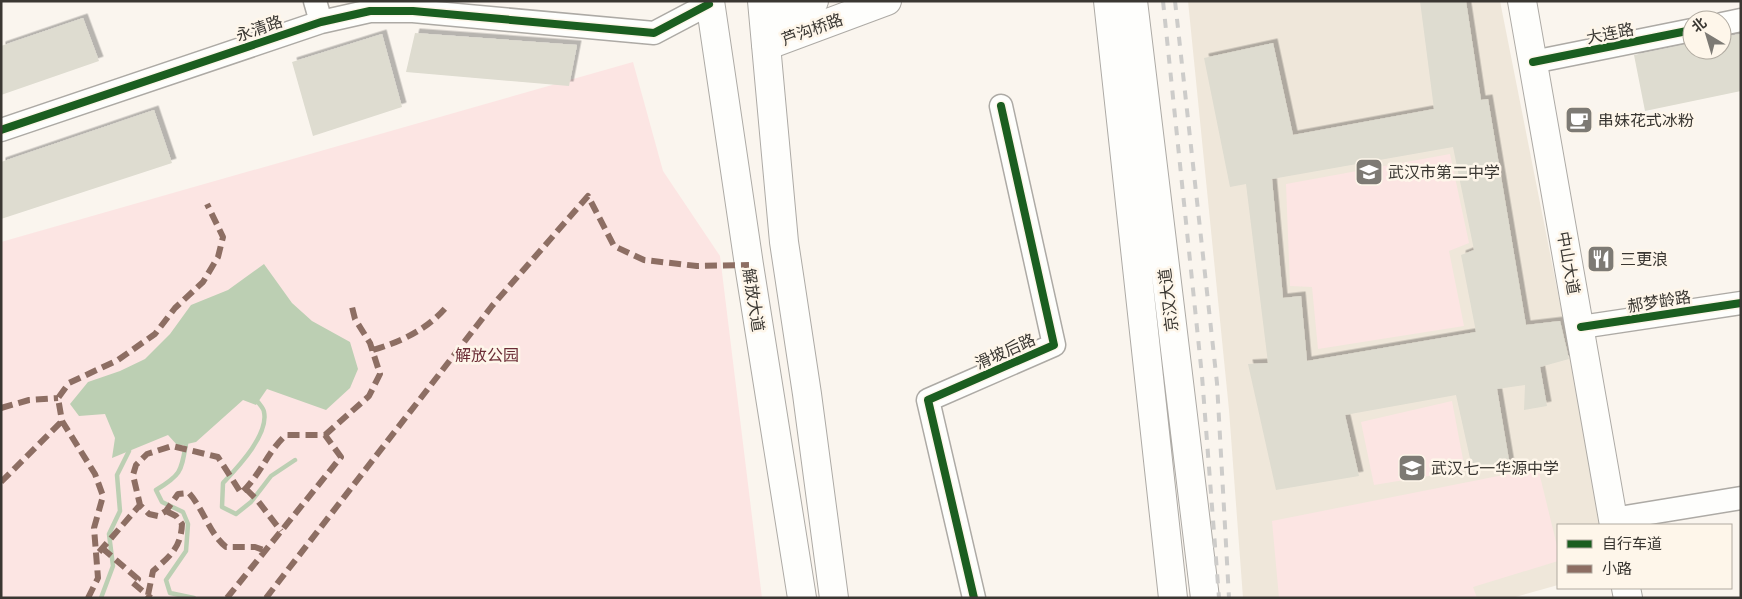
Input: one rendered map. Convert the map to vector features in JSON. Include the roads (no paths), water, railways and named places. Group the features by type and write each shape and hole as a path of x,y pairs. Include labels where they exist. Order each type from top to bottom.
{"main road":[{"name":"芦沟桥路","path":"763,9 814,1"},
{"name":"芦沟桥路","path":"766,46 887,1"},
{"name":"京汉大道","path":"1108,1 1173,598"},
{"name":"京汉大道","path":"1133,1 1204,598"},
{"name":"中山大道","path":"1522,1 1581,327 1613,522"},
{"name":"解放大道","path":"709,3 802,598"},
{"path":"763,9 784,242 808,394 834,598"}],"street":[{"name":"永清路","path":"1,130 318,12 413,11 654,32 709,3"},
{"name":"大连路","path":"1533,62 1682,32"},
{"name":"滑坡后路","path":"974,598 928,400 1054,345 1001,106"},
{"name":"郝梦龄路","path":"1581,327 1741,303"},
{"path":"1613,522 1741,498"}],"waterway":[{"path":"258,402 264,412 262,431 251,450 223,483 222,507 236,514 251,502 271,476 295,460"},
{"path":"186,444 183,461 178,472 171,480 156,490 162,502 183,512 188,524 186,551 166,580 170,593 194,598"},
{"path":"101,598 113,566 109,534 120,511 117,475 129,451"}],"railway":[{"path":"1163,1 1202,376 1219,598"},
{"path":"1175,1 1217,383 1229,598"}],"place":[{"name":"串妹花式冰粉","path":"1579,120"},
{"name":"武汉市第二中学","path":"1369,172"},
{"name":"三更浪","path":"1601,259"},
{"name":"武汉七一华源中学","path":"1412,468"}],"park label":[{"name":"解放公园","path":"487,355"}]}
